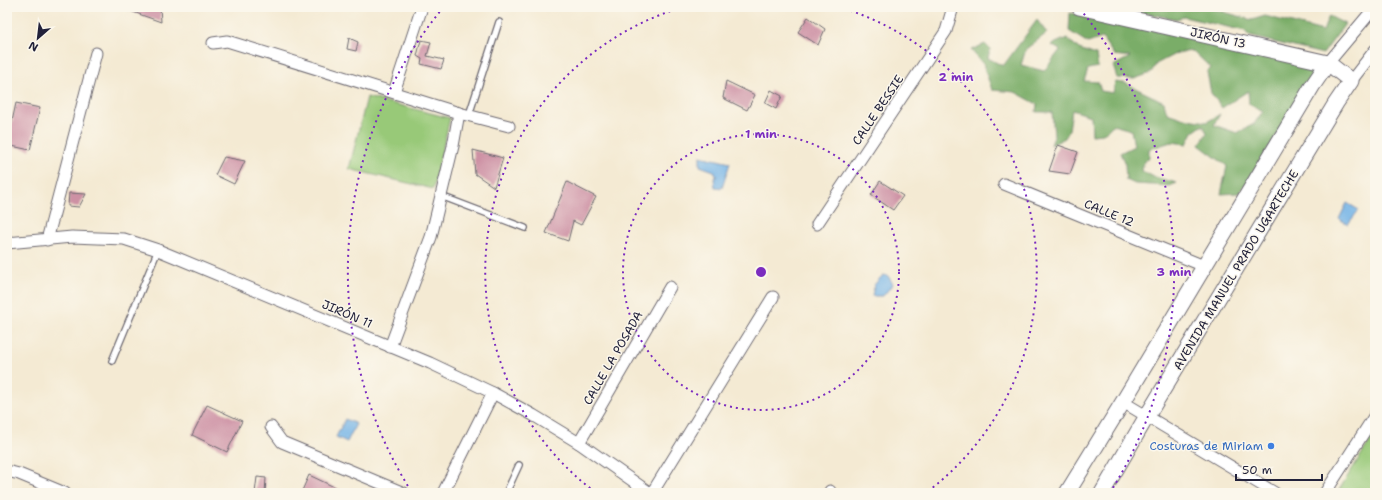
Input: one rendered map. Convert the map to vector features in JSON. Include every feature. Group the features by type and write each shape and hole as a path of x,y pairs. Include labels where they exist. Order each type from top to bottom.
{"street":[{"path":"394,92 422,7"},
{"name":"CALLE BESSIE","path":"817,224 946,31 952,7"},
{"name":"JIRÓN 13","path":"1079,7 1328,63 1351,81"},
{"path":"1067,493 1313,85 1328,63 1375,7"},
{"path":"213,43 227,41 464,114 509,126"},
{"name":"AVENIDA MANUEL PRADO UGARTECHE","path":"1102,493 1328,116 1351,81 1375,50"},
{"path":"48,240 96,52"},
{"path":"390,347 431,237 464,114"},
{"name":"CALLE 12","path":"1004,184 1204,266"},
{"name":"JIRÓN 11","path":"7,243 72,238 124,239 158,250 430,363 494,393 579,443 651,493"},
{"name":"CALLE LA POSADA","path":"579,443 670,287"},
{"path":"651,493 773,297"},
{"path":"443,493 494,393"},
{"path":"1123,402 1274,493"},
{"path":"1325,493 1375,415"},
{"path":"271,428 282,442 404,493"},
{"path":"7,470 65,493"}],"lane":[{"path":"464,114 499,22"},
{"path":"441,196 525,228"},
{"path":"112,361 158,250"},
{"path":"506,493 519,465"}],"green space":[{"path":"1123,7 1207,7 1252,20 1265,16 1323,31 1329,16 1345,24 1323,54 1249,36 1245,31 1184,17 1176,19 1122,9"},
{"path":"1070,13 1229,45 1320,67 1240,193 1221,194 1227,166 1199,145 1207,133 1203,125 1193,132 1187,144 1171,142 1149,149 1149,157 1144,161 1142,171 1154,177 1177,183 1170,186 1135,184 1126,180 1125,164 1120,153 1134,146 1131,130 1113,125 1103,134 1092,135 1091,116 1072,110 1069,130 1065,138 1051,145 1054,136 1052,112 1036,112 1037,104 1015,92 992,90 983,64 971,50 985,44 990,49 988,58 1003,66 1037,20 1047,33 1026,49 1021,65 1044,71 1060,50 1051,45 1067,38 1079,49 1096,55 1098,67 1088,69 1084,81 1098,82 1101,91 1113,93 1115,82 1125,83 1164,102 1167,113 1182,118 1207,122 1220,114 1214,125 1237,133 1254,124 1263,111 1249,104 1248,91 1222,108 1211,93 1207,72 1211,68 1193,51 1177,53 1156,64 1151,73 1134,79 1117,78 1113,66 1130,57 1114,55 1102,38 1088,43 1069,31"},
{"path":"367,97 450,118 433,189 349,169"},
{"path":"1375,433 1375,493 1337,493"}],"water":[{"path":"700,156 730,163 722,188 715,187 714,178 717,176 714,171 700,166"},
{"path":"1347,203 1359,210 1348,224 1339,219"},
{"path":"883,275 888,276 893,284 883,296 872,296 874,285"},
{"path":"345,419 356,424 347,442 336,437"}],"building":[{"path":"160,7 161,22 122,8"},
{"path":"808,17 825,29 818,45 798,32"},
{"path":"349,38 358,42 356,51 347,49"},
{"path":"421,40 431,42 427,56 444,60 441,69 421,64 422,59 417,56"},
{"path":"726,81 755,95 747,110 723,98"},
{"path":"771,90 782,96 776,109 765,103"},
{"path":"16,103 40,108 30,150 7,145"},
{"path":"1058,145 1078,152 1070,174 1049,171"},
{"path":"473,150 503,158 494,187 475,174"},
{"path":"224,157 245,161 234,184 215,175"},
{"path":"880,181 903,196 893,210 871,195"},
{"path":"567,182 596,197 581,225 573,221 568,241 546,233"},
{"path":"69,193 86,194 79,207 68,206"},
{"path":"207,405 242,421 227,452 192,435"},
{"path":"309,475 347,493 301,493"},
{"path":"257,477 266,478 265,493 255,493"}],"place":[{"name":"Costuras de Miriam","path":"1271,446"}]}
